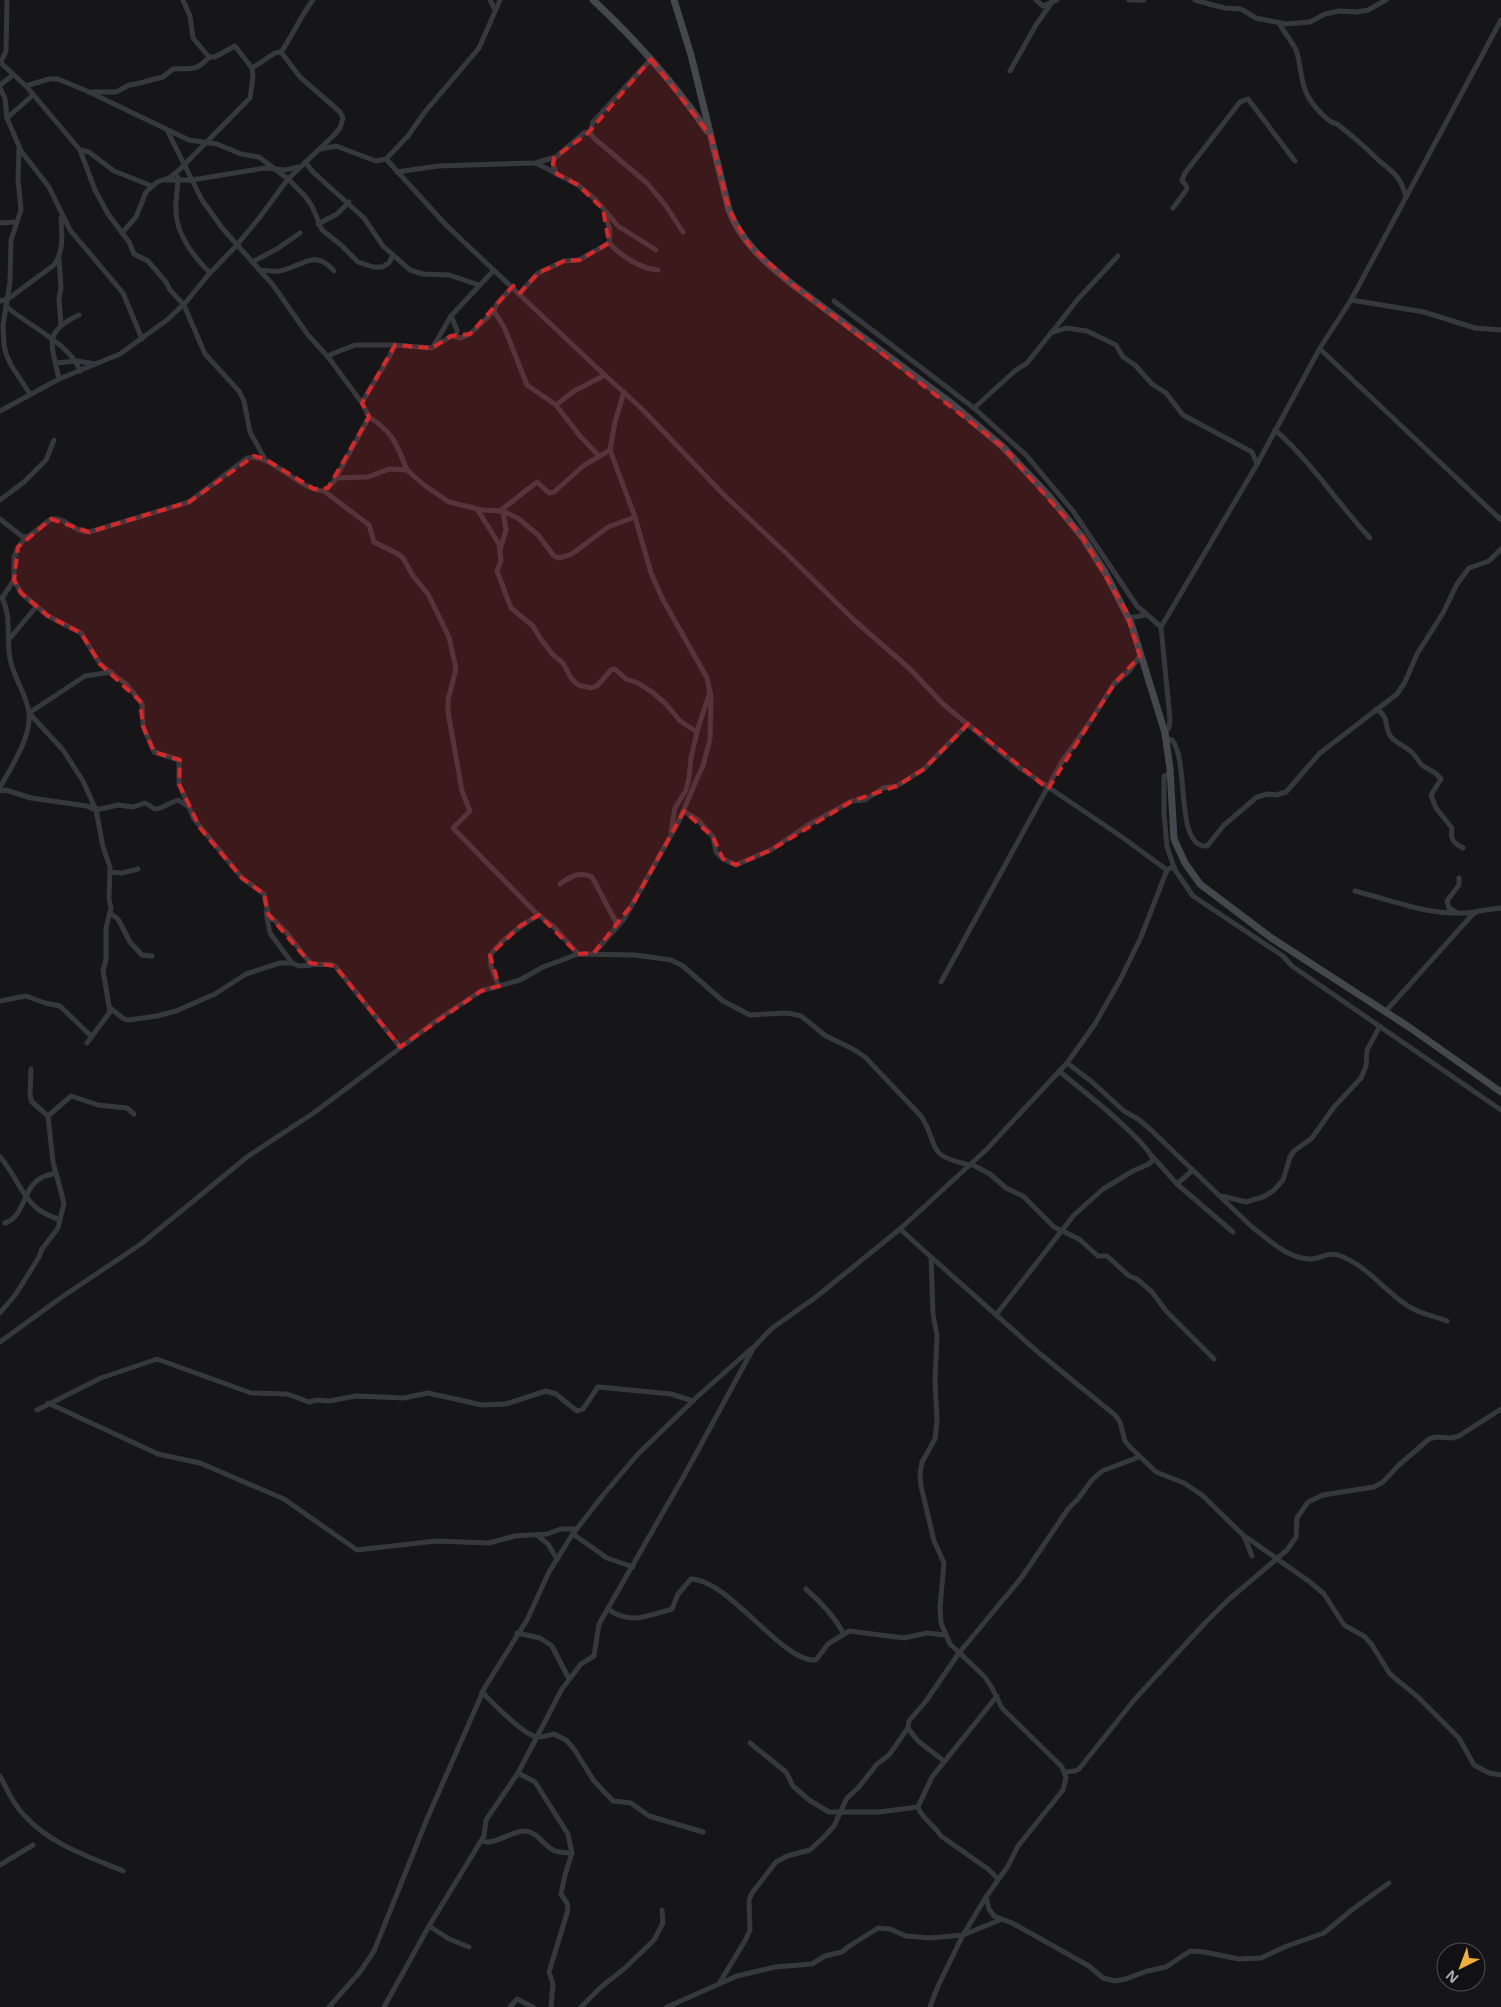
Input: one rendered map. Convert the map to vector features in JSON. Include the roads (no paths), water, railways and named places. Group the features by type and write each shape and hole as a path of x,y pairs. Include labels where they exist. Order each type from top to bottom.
{"street":[{"path":"7,0 6,51 0,62 26,86 80,150 95,190 129,242 135,256 148,261 184,305 205,354 242,396 250,432 265,458 288,476 314,489 324,491 369,525 374,542 403,558 412,576 428,594 449,637 454,661 454,678 448,700 448,712 462,791 470,810 454,828 539,915 554,927 578,954"},
{"path":"183,0 190,16 193,38 209,57"},
{"path":"252,68 275,53 281,52 300,17 313,0"},
{"path":"490,0 495,10"},
{"path":"321,149 336,146 376,161 386,159 408,136 424,113 479,48 500,0"},
{"path":"593,0 651,59 683,96 711,136"},
{"path":"674,0 691,55 730,210 735,225 749,245 792,284 951,403 1003,447 1049,496 1083,538 1106,574 1129,618 1140,656 1152,687 1165,735 1170,774 1174,839 1185,863 1200,884 1270,937 1385,1012 1501,1092"},
{"path":"1036,0 1043,6 1054,1"},
{"path":"1129,0 1144,0"},
{"path":"1195,0 1224,8 1241,9 1252,16 1279,23 1305,23 1325,14 1339,11 1357,12 1368,10 1386,0"},
{"path":"1010,71 1036,25 1054,1"},
{"path":"1165,735 1169,728 1170,719 1161,627 1257,464 1320,349 1351,300 1501,20"},
{"path":"1279,23 1286,37 1296,49 1306,93 1321,114 1332,123 1337,124 1374,157 1394,171 1402,184 1406,197"},
{"path":"87,91 116,92 129,85 163,77 173,69 186,71 202,65 209,57 215,57 235,46 252,68 253,76 250,98 185,165 166,180 152,186 146,192 136,217 122,232"},
{"path":"0,411 59,379 120,354 184,305 260,217 288,179 321,149 340,128 342,118 340,112 300,77 281,52"},
{"path":"590,133 593,122 651,59"},
{"path":"13,75 0,87 5,98 7,118 19,146 27,160 49,187 61,215 70,230 123,292 142,339"},
{"path":"26,86 49,79 58,80 87,91 189,140 225,146 241,154 259,157 288,179 309,201 322,230 358,262 373,267 382,267 389,263 392,255"},
{"path":"7,118 33,95"},
{"path":"1174,208 1187,189 1182,181 1185,174 1240,102 1248,98 1295,161"},
{"path":"168,131 202,200 236,246 273,285 308,335 362,403 368,417 385,428 395,440 407,470 424,485 449,502 477,509 501,511 527,525 538,535 554,556 560,558 572,554 608,527 635,517"},
{"path":"397,172 438,166 535,163 554,158 585,132 590,133 647,183 666,206 683,232"},
{"path":"19,146 18,179 21,210 11,240 8,299 1,328 6,354 11,366 30,394"},
{"path":"80,150 90,152 114,171 152,186"},
{"path":"554,158 553,164 557,174"},
{"path":"386,159 446,225 656,422 724,496 786,553 854,620 910,669 944,704 1048,789 1122,837 1167,870"},
{"path":"535,163 578,186 618,226 656,250"},
{"path":"166,180 192,180 265,168 285,170 303,164"},
{"path":"303,164 348,202 364,218 383,246 410,270 423,274 449,275 479,285"},
{"path":"178,171 176,214 178,223 191,253 210,273"},
{"path":"318,224 337,214 348,202"},
{"path":"603,209 610,230 609,243"},
{"path":"61,215 62,238 59,258 61,325"},
{"path":"0,223 17,222"},
{"path":"62,227 70,230"},
{"path":"252,262 277,249 300,233"},
{"path":"609,243 628,259 658,270"},
{"path":"520,293 538,273 564,261 579,260 609,243"},
{"path":"974,408 1016,370 1027,363 1078,299 1118,256"},
{"path":"0,301 8,299 45,273 59,258"},
{"path":"259,270 279,271 307,261 321,260 330,265 334,271"},
{"path":"432,348 451,316 494,270"},
{"path":"326,356 355,345 394,345 432,348 451,336 461,338 470,334 494,311 496,305 513,286"},
{"path":"1351,300 1424,312 1475,328 1501,330"},
{"path":"834,301 974,408 1026,455 1073,511 1137,606 1145,615 1161,627"},
{"path":"6,306 52,339 77,361 80,371"},
{"path":"494,311 505,330 527,386 556,405 580,436 599,456"},
{"path":"59,379 51,348 52,339 61,325 80,315"},
{"path":"451,316 457,330 456,336"},
{"path":"1051,333 1066,328 1087,331 1116,345 1124,357 1135,365 1152,384 1170,397 1183,415 1252,452 1257,464"},
{"path":"362,403 388,362 394,345"},
{"path":"1320,349 1501,520"},
{"path":"56,363 77,361 96,364"},
{"path":"556,405 574,390 605,375"},
{"path":"594,953 618,926 634,902 671,835 703,766 710,739 710,691 707,678 662,598 651,573 635,517 610,450 615,422 624,392"},
{"path":"324,491 335,478 368,417"},
{"path":"1276,430 1308,463 1348,514 1370,538"},
{"path":"0,500 24,482 46,460 54,440"},
{"path":"501,511 537,482 549,493 554,492 584,466 610,450"},
{"path":"265,458 254,456 247,458 189,502 89,532 80,530 61,520 51,519 26,537 15,552 14,580 21,593 36,607 48,616 81,633 90,644 97,660 126,684 142,704 143,726 154,752 179,760 179,784 187,805 200,828 242,878 264,894 270,933 292,963"},
{"path":"335,478 368,477 389,469 407,470"},
{"path":"477,509 494,534 500,551 501,561 497,571 511,608 533,626 553,655 563,663 571,678 578,685 591,688 597,686 610,670 615,669 626,679 638,683 652,692 666,704 680,721 696,731"},
{"path":"500,551 506,530 501,511"},
{"path":"0,519 19,535 26,537"},
{"path":"1165,735 1172,740 1179,752 1186,825 1195,843 1201,846 1208,846 1224,825 1257,797 1286,792 1320,753 1397,694 1405,682 1417,654 1443,613 1457,584 1469,568 1488,561 1501,550"},
{"path":"14,580 2,598 7,607 10,640 9,652 12,667 29,713 63,750 83,782 96,810 110,872 110,913 106,928 106,960 104,970 110,1008 109,1015 87,1043"},
{"path":"10,640 15,630 36,607"},
{"path":"1129,618 1145,615"},
{"path":"941,982 1061,763 1114,684 1130,670 1140,656"},
{"path":"111,672 84,676 29,713 25,739 0,789 41,800 87,806 96,810 118,805 134,807 143,803 160,809 169,802 178,800 187,805"},
{"path":"671,835 674,808 686,790 691,758 698,735 696,731 710,691"},
{"path":"1376,710 1383,713 1388,732 1393,739 1409,750 1422,765 1438,773 1441,779 1431,795 1436,808 1452,828 1451,836 1454,843 1463,848"},
{"path":"683,811 698,820 713,837 716,852 722,859 736,865 771,850 808,825 852,801 865,800 882,788 897,786 924,769 968,724"},
{"path":"1170,774 1164,776 1164,814 1167,847 1174,866 1193,896 1283,956 1292,966 1501,1110"},
{"path":"329,2007 360,1972 374,1951 482,1692 526,1620 540,1589 557,1559 575,1532 638,1454 693,1401 771,1330 816,1297 900,1228 986,1150 1059,1071 1095,1024 1120,980 1141,937 1167,870 1174,866"},
{"path":"110,872 138,869"},
{"path":"560,884 576,874 586,873 592,876 618,926"},
{"path":"1459,878 1459,885 1447,901 1449,908 1465,918 1465,923"},
{"path":"1355,891 1411,907 1443,913 1460,914 1501,908"},
{"path":"266,909 268,914 286,932 312,965"},
{"path":"1385,1012 1478,911"},
{"path":"110,913 118,919 130,942 142,955 152,956"},
{"path":"499,986 490,956 496,947 517,931 520,926 539,915"},
{"path":"0,1342 59,1299 141,1244 247,1157 316,1112 400,1047 481,991 520,980 543,967 578,954 594,953 635,955 671,960 683,966 723,1001 750,1015 787,1013 801,1016 826,1036 858,1052 872,1063 921,1116 927,1125 932,1143 943,1157 970,1164 990,1174 1006,1188 1023,1196 1054,1227 1079,1239 1098,1256 1107,1256 1129,1276 1137,1279 1152,1292 1166,1311 1214,1359"},
{"path":"110,1008 124,1019 129,1020 168,1014 215,994 246,974 280,963 292,963 299,966 328,964 335,966 400,1047"},
{"path":"0,1001 26,996 60,1006 91,1036"},
{"path":"1221,1196 1246,1202 1263,1197 1283,1180 1290,1157 1294,1151 1312,1138 1334,1107 1361,1078 1366,1066 1367,1050 1380,1026"},
{"path":"1066,1063 1097,1085 1124,1111 1138,1119 1252,1227 1295,1257 1313,1259 1330,1255 1339,1256 1362,1267 1406,1305 1420,1313 1447,1321"},
{"path":"0,1313 16,1294 42,1249 58,1228 64,1203 49,1138 48,1116 32,1102 30,1096 31,1070"},
{"path":"1059,1071 1135,1137 1177,1184 1233,1232"},
{"path":"48,1116 71,1096 98,1105 127,1108 134,1114"},
{"path":"996,1314 1074,1215 1103,1189 1149,1164 1153,1160 1152,1155"},
{"path":"0,1157 38,1209 60,1220"},
{"path":"1177,1184 1193,1170"},
{"path":"5,1223 15,1218 26,1195 40,1178 56,1173"},
{"path":"900,1228 1064,1374 1114,1415 1122,1427 1125,1441 1156,1472 1184,1483 1202,1495 1244,1536 1324,1594 1344,1625 1364,1636 1372,1645 1390,1674 1418,1697 1459,1738 1474,1765 1489,1773 1501,1775"},
{"path":"930,2007 963,1935 1008,1866 1018,1846 1063,1790 1066,1782 1065,1772 1006,1712 985,1678 959,1653 945,1635 940,1618 944,1563 934,1542 920,1474 922,1462 935,1439 937,1420 935,1381 938,1336 934,1314 931,1257"},
{"path":"384,2007 429,1926 481,1841 485,1831 486,1820 518,1773 568,1679 581,1664 594,1656 599,1624 634,1567 754,1347"},
{"path":"37,1410 101,1378 157,1360 251,1393 287,1394 309,1402 317,1400 329,1401 356,1396 404,1398 428,1393 482,1405 506,1404 546,1391 556,1394 577,1412 583,1409 598,1387 671,1394 693,1401"},
{"path":"48,1403 158,1454 200,1463 284,1499 357,1550 436,1540 489,1543 515,1536 548,1534 561,1530 575,1532 608,1558 634,1567"},
{"path":"1065,1772 1075,1772 1079,1769 1135,1698 1205,1623 1227,1601 1287,1550 1295,1541 1297,1518 1308,1502 1323,1495 1374,1487 1383,1482 1409,1455 1429,1439 1459,1436 1501,1409"},
{"path":"719,1982 750,1930 749,1900 752,1894 781,1859 813,1848 834,1826 847,1798 858,1788 877,1764 889,1754 908,1728 909,1720 926,1701 959,1653 1022,1577 1068,1509 1092,1480 1102,1471 1139,1457"},
{"path":"534,1534 548,1544 557,1559"},
{"path":"1244,1536 1252,1556"},
{"path":"608,1609 616,1616 627,1619 672,1609 686,1583 691,1579 700,1579 728,1597 794,1653 807,1661 816,1660 828,1644 849,1631 904,1638 927,1632 945,1635"},
{"path":"806,1589 830,1611 831,1618 844,1634"},
{"path":"517,1633 540,1638 552,1646 568,1679"},
{"path":"482,1692 515,1723 537,1737 554,1734 566,1740 574,1749 594,1781 613,1801 632,1803 650,1816 703,1832"},
{"path":"918,1807 932,1776 996,1696"},
{"path":"908,1728 918,1741 944,1761"},
{"path":"750,1743 786,1772 793,1786 809,1800 829,1812 879,1812 918,1807"},
{"path":"522,1766 524,1775"},
{"path":"518,1773 524,1775 538,1787 568,1834 572,1853 565,1875 562,1894 567,1903 568,1910 550,1972 553,1984 551,2007"},
{"path":"0,1776 24,1815 43,1832 84,1855 123,1871"},
{"path":"918,1807 924,1817 941,1836 988,1869 998,1879"},
{"path":"481,1841 489,1843 506,1835 528,1832 541,1838 551,1849 557,1852 572,1853"},
{"path":"0,1865 33,1845"},
{"path":"986,1897 991,1914 1000,1920 1048,1942 1089,1966 1104,1978 1115,1981 1166,1967 1190,1951 1239,1959 1261,1958 1286,1946 1324,1933 1359,1904 1389,1883"},
{"path":"581,2007 601,1986 624,1969 654,1940 664,1923 662,1910"},
{"path":"666,2007 692,1997 719,1982 747,1973 775,1967 812,1964 825,1956 842,1952 848,1946 878,1928 890,1929 906,1936 930,1938 963,1935 1000,1920"},
{"path":"429,1926 449,1939 469,1946"},
{"path":"510,2007 517,2000 533,2007"}]}
